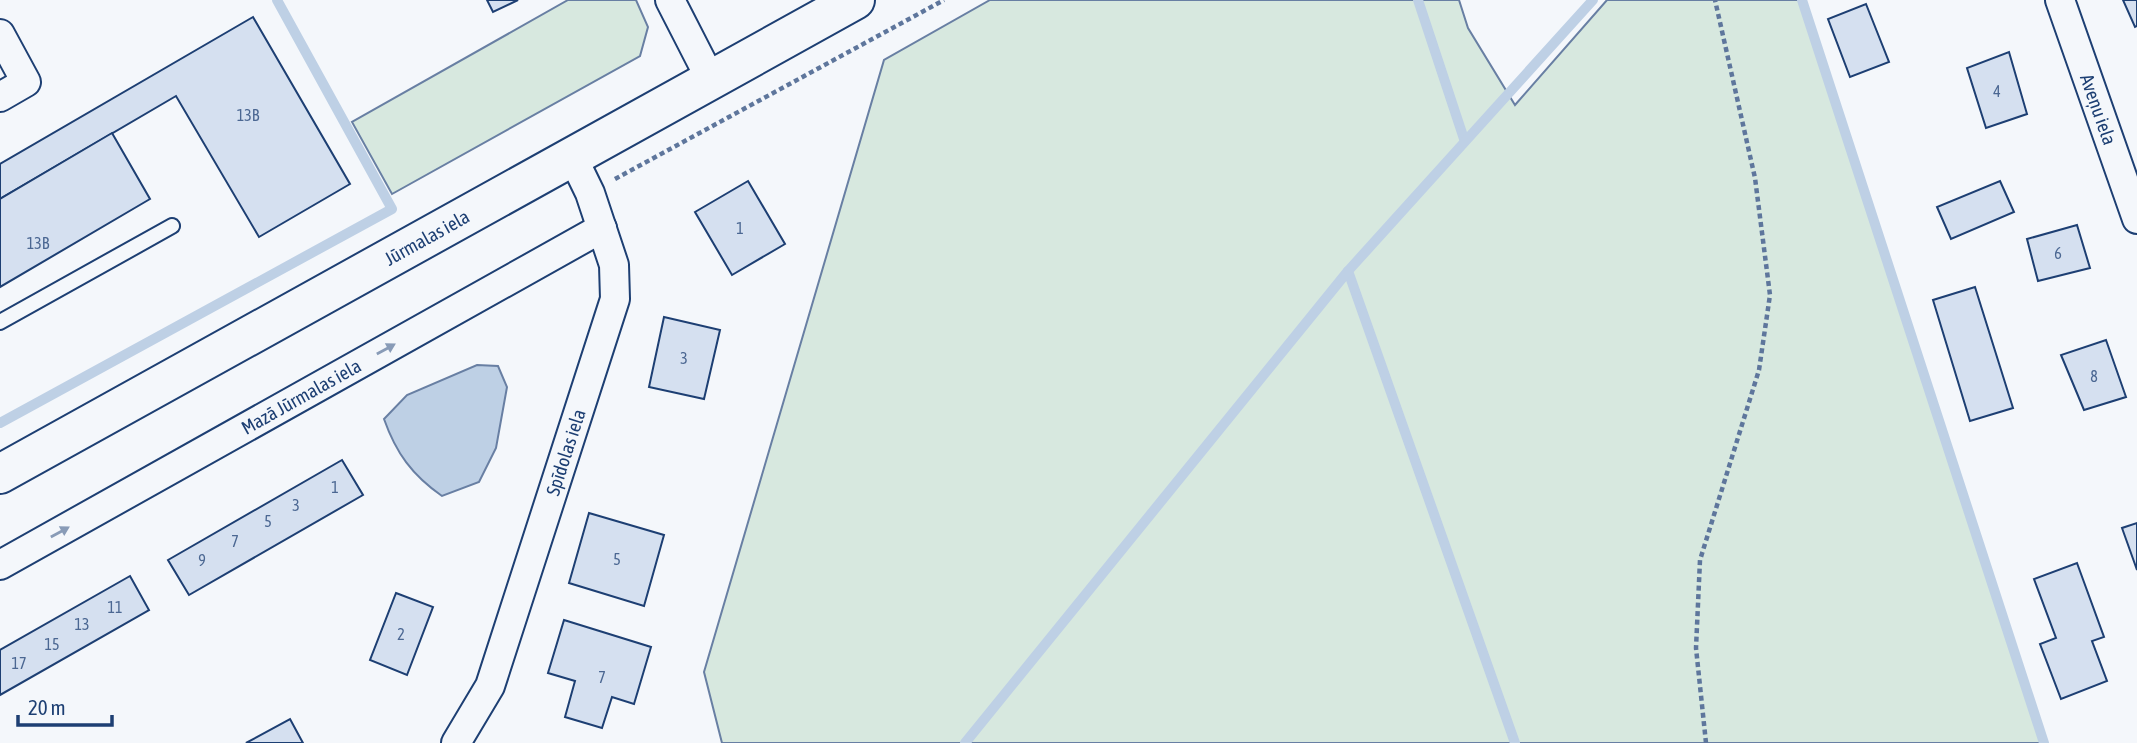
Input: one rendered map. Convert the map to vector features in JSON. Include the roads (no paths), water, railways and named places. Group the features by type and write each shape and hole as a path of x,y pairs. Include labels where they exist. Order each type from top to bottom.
{"main road":[{"name":"Jūrmalas iela","path":"0,474 855,0"}],"street":[{"path":"670,0 711,80"},
{"name":"Aveņu iela","path":"2060,0 2137,219"},
{"path":"0,34 26,82 0,97"},
{"name":"Spīdolas iela","path":"456,743 490,686 615,299 614,265 590,193 573,158"},
{"name":"Mazā Jūrmalas iela","path":"0,565 602,229"}],"lane":[{"path":"0,322 172,226"}],"water":[{"path":"477,365 498,366 507,387 496,448 479,482 442,496 422,480 406,462 384,419 407,395"}],"waterway":[{"path":"0,423 392,209 277,0"},
{"path":"1418,0 1464,139"},
{"path":"965,743 1348,271 1593,0"},
{"path":"1802,0 2044,743"},
{"path":"1348,271 1515,743"}]}
